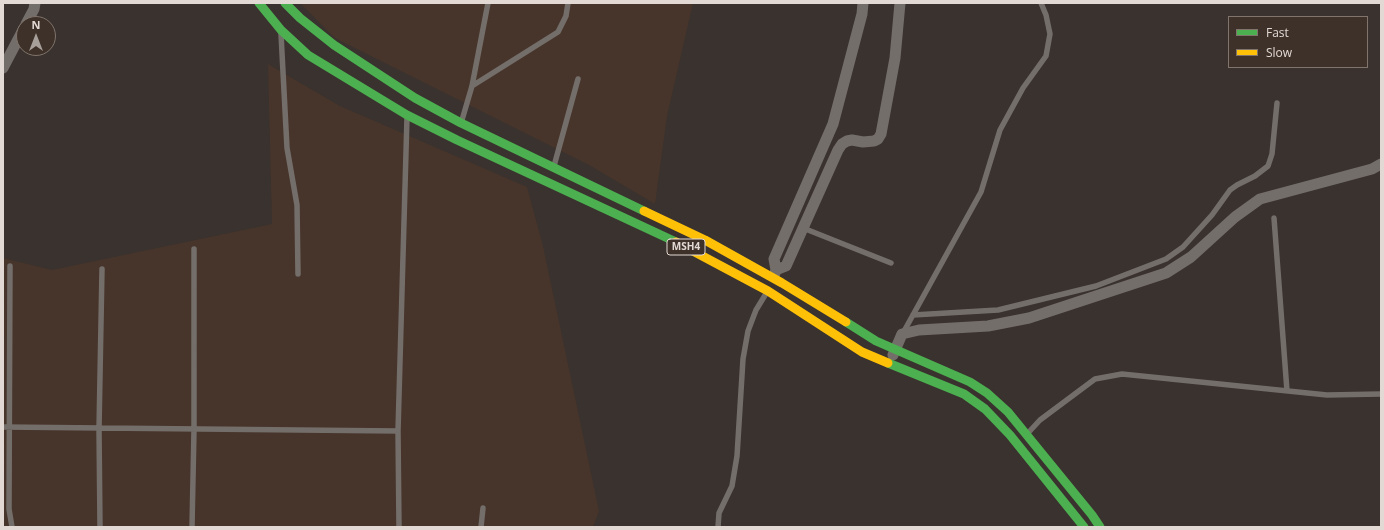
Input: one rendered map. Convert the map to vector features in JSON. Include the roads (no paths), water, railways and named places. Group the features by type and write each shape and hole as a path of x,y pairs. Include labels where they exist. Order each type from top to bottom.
{"main road":[{"name":"MSH4","path":"259,3 281,30 308,55 407,115 459,132 552,176 705,240 774,274 876,341 970,382 987,393 1008,412 1092,515 1100,527"},
{"name":"MSH4","path":"285,3 300,18 334,45 414,98 459,132 552,176 768,291 862,352 964,394 985,409 1018,444 1084,527"}],"street":[{"path":"30,16 35,3"},
{"path":"768,291 774,274 774,259 833,124 862,14 863,3"},
{"path":"774,274 786,266 842,144 852,140 863,142 874,141 878,139 881,134 895,58 900,3"},
{"path":"3,68 16,43"},
{"path":"889,362 896,351 902,334 919,330 988,326 1029,318 1166,273 1191,257 1235,217 1260,199 1372,169 1381,164"}],"lane":[{"path":"459,132 472,86 488,3"},
{"path":"472,86 558,32 566,16 568,3"},
{"path":"902,334 981,192 1000,130 1023,88 1046,56 1050,34 1046,15 1041,3"},
{"path":"281,30 287,148 297,206 298,274"},
{"path":"552,176 578,79"},
{"path":"913,315 998,310 1096,286 1166,259 1183,247 1212,215 1230,190 1255,176 1268,166 1272,154 1277,102"},
{"path":"399,527 398,431 407,115"},
{"path":"1274,218 1287,391"},
{"path":"803,228 890,263"},
{"path":"192,527 194,430 194,249"},
{"path":"10,266 6,427 9,508 12,527"},
{"path":"100,527 99,429 102,269"},
{"path":"718,527 719,513 732,486 737,456 743,359 748,331 756,310 768,291"},
{"path":"1018,444 1040,420 1095,378 1122,374 1327,395 1381,394"},
{"path":"6,427 398,431"},
{"path":"481,527 483,508"}]}
